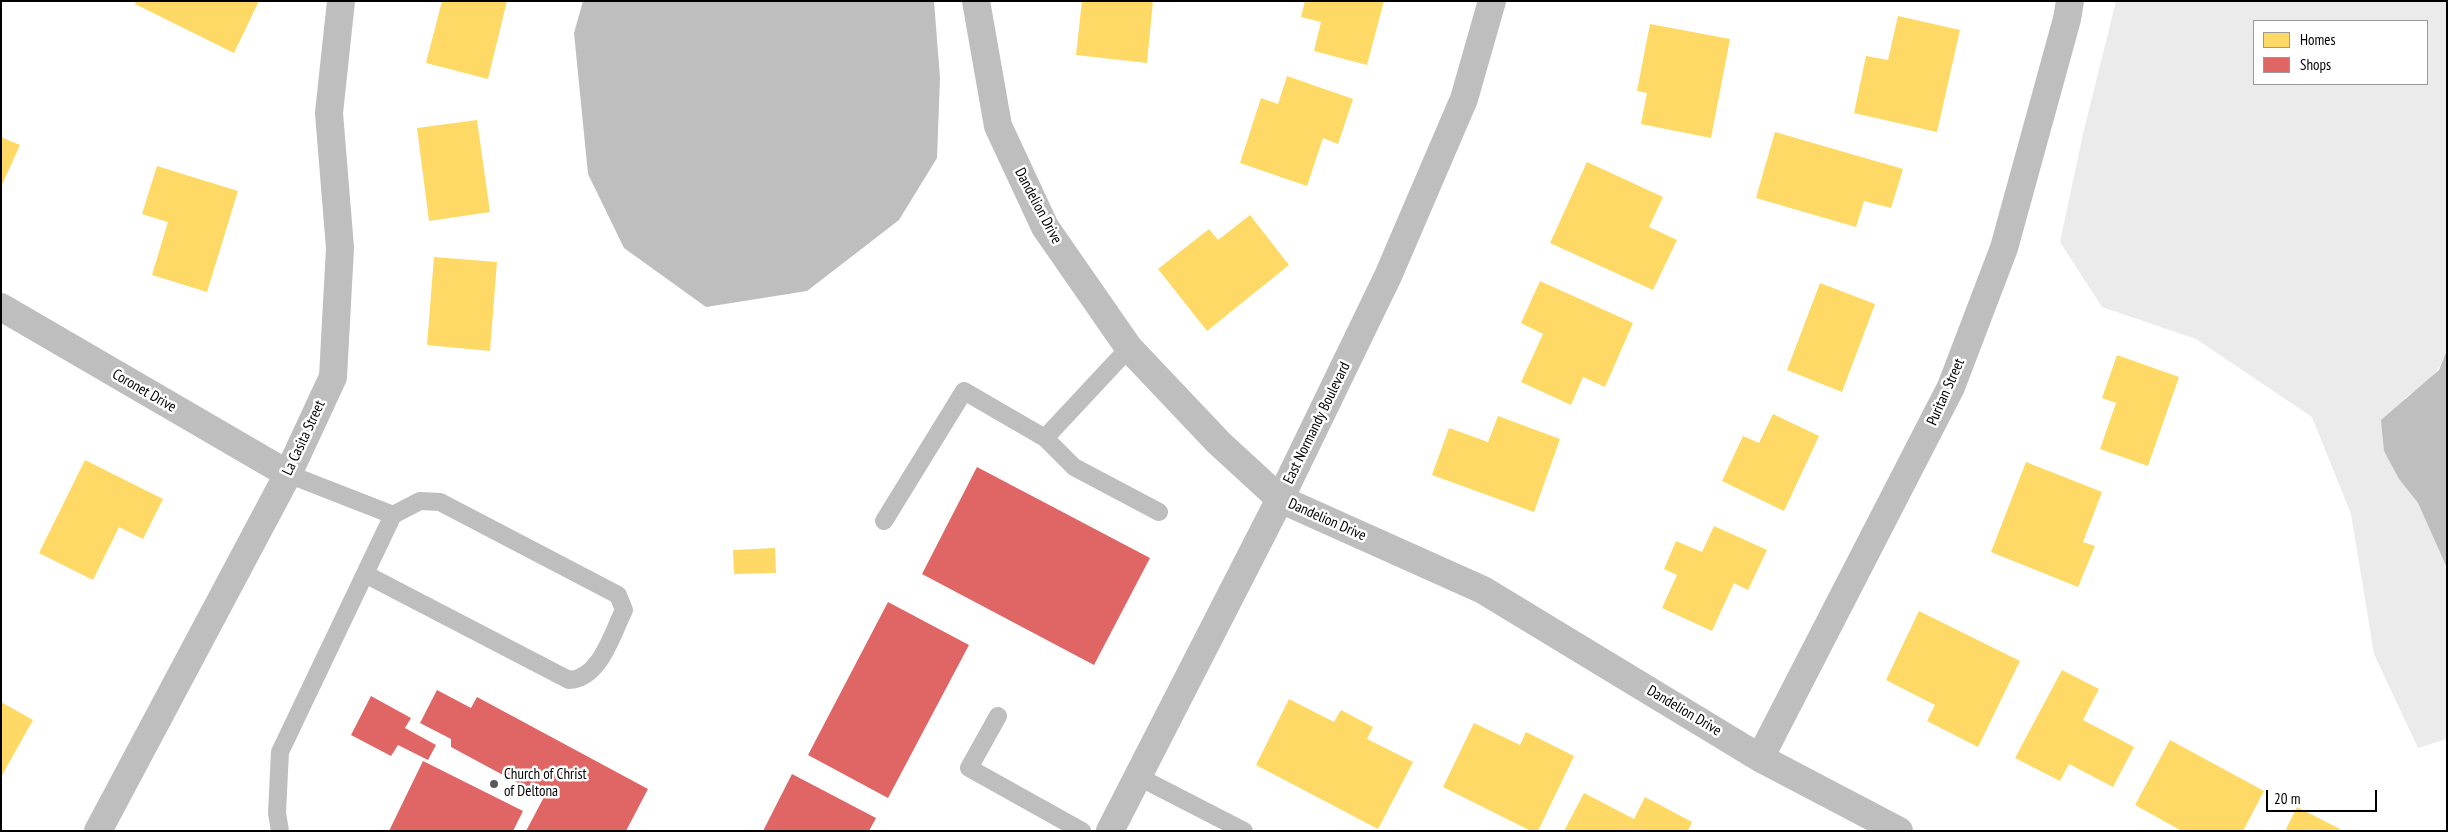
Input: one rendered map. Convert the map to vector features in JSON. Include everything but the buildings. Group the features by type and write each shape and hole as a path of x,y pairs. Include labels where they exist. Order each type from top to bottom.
{"street":[{"name":"La Casita Street","path":"98,831 288,474 332,377 340,248 330,112 341,1"},
{"name":"Dandelion Drive","path":"976,1 998,126 1045,227 1129,348 1219,443 1280,499 1483,590 1760,758 1898,831"},
{"name":"East Normandy Boulevard","path":"1110,831 1280,499 1388,276 1461,108 1492,1"},
{"name":"Puritan Street","path":"1760,758 1951,387 2004,248 2067,19 2070,1"},
{"name":"Coronet Drive","path":"1,307 288,474"}],"lane":[{"path":"1046,438 1129,348"},
{"path":"884,521 964,391 1046,438 1074,467 1159,512"},
{"path":"288,474 393,515"},
{"path":"280,831 277,813 280,752 393,515 420,501 440,502 618,595 624,610 595,668 577,680 568,680 366,574"},
{"path":"998,716 969,768 1082,831"},
{"path":"1139,777 1244,831"}],"shaded area":[{"path":"583,1 934,1 940,78 937,158 899,220 807,291 706,307 624,248 588,174 574,33"},
{"path":"2116,1 2447,1 2447,350 2431,378 2405,398 2399,479 2418,503 2447,568 2447,739 2418,748 2374,654 2351,514 2312,417 2196,339 2102,307 2060,242 2083,134"},
{"path":"2447,350 2447,568 2418,503 2399,479 2384,451 2381,420 2439,370"}],"place":[{"name":"Church of Christ of Deltona","path":"494,784"}]}
